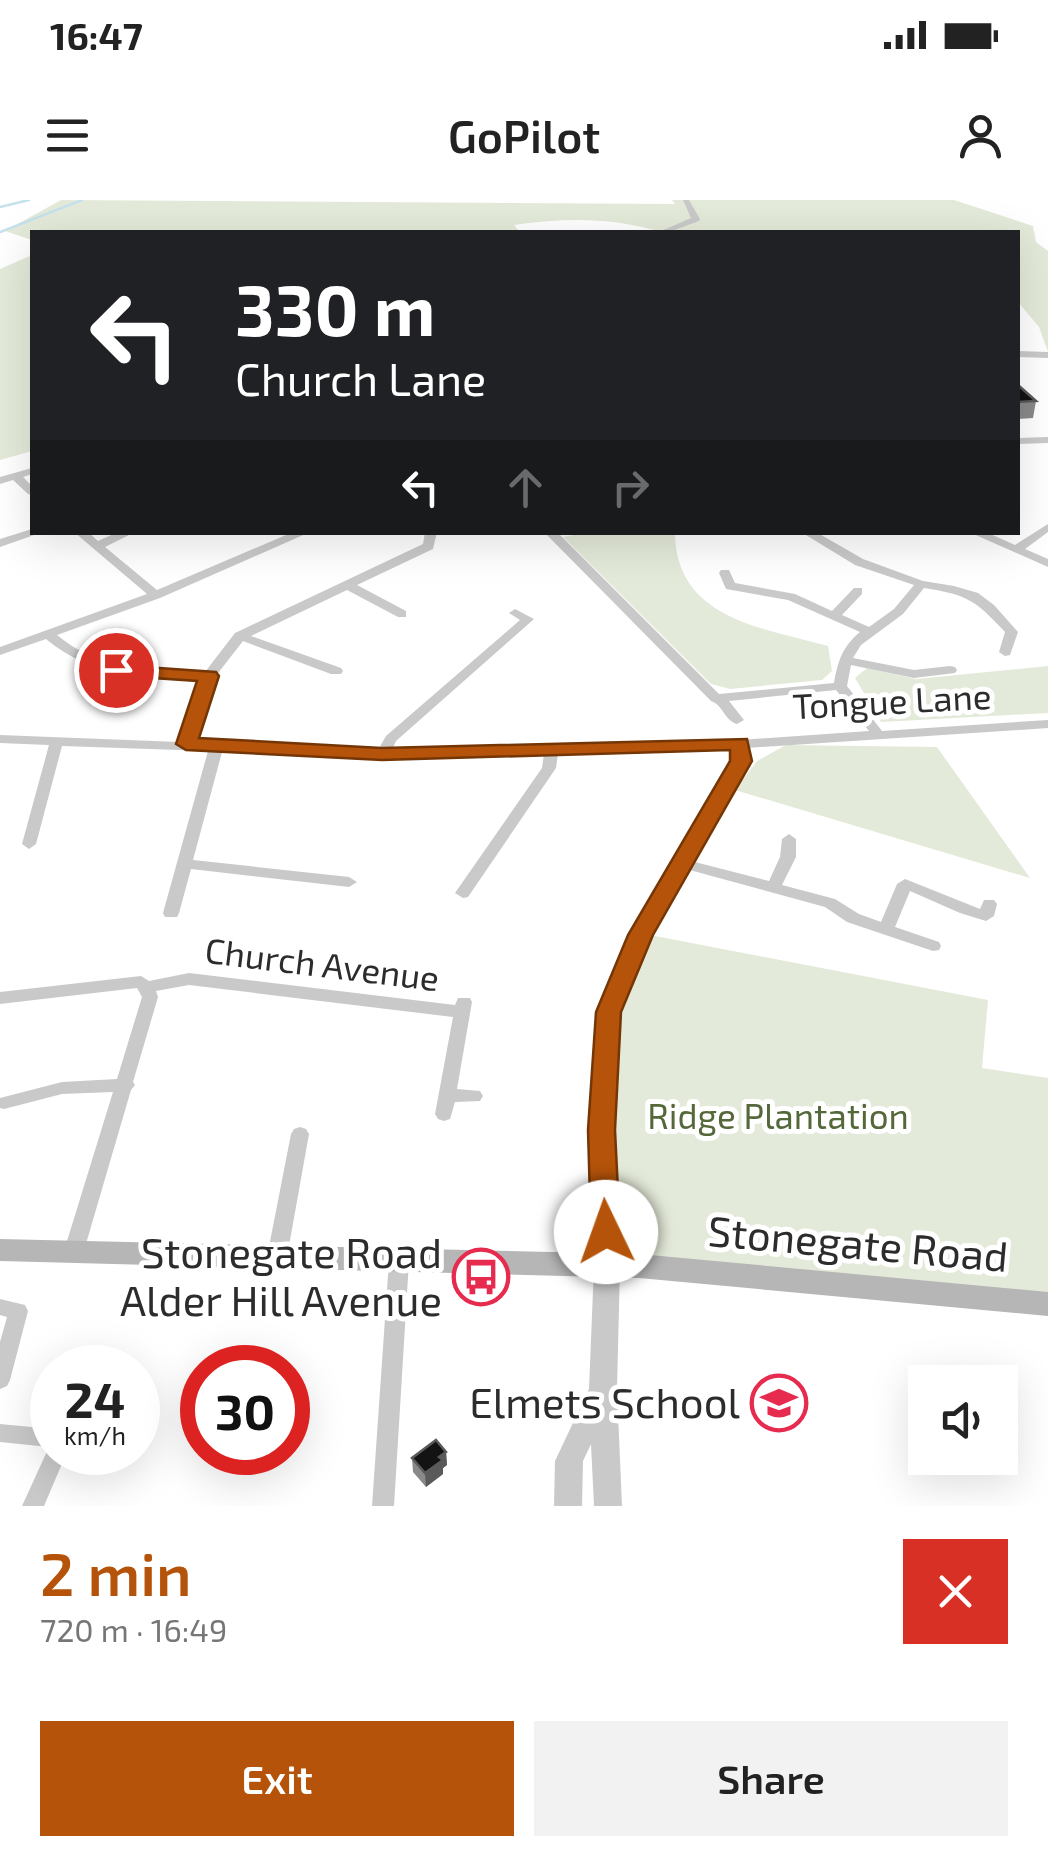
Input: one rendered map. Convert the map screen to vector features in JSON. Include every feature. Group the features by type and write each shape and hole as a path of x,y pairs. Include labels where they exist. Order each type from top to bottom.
{"main road":[{"name":"Stonegate Road","path":"0,1250 608,1266 1048,1304"}],"street":[{"path":"668,230 696,220 686,200"},
{"path":"1020,354 1048,355"},
{"path":"1020,442 1048,440"},
{"path":"0,480 30,472"},
{"path":"15,476 30,490"},
{"path":"1017,549 1048,527"},
{"path":"0,543 30,533"},
{"path":"83,535 156,595"},
{"path":"96,546 123,535"},
{"path":"0,651 156,595 297,535"},
{"path":"186,744 209,676 240,636 428,546 430,535"},
{"path":"553,535 711,695 722,700 737,720"},
{"path":"813,535 858,562 921,584 967,591 988,601 1012,632 1004,652"},
{"path":"980,535 993,544 1017,549 1048,563"},
{"path":"725,573 730,586 792,597 866,630"},
{"path":"345,584 402,614"},
{"path":"878,734 840,686 844,660 848,648 866,630 899,612 921,584"},
{"path":"835,615 858,591"},
{"path":"382,754 391,739 528,619 514,613"},
{"path":"48,634 66,652 116,670 209,676"},
{"path":"240,636 336,671"},
{"path":"844,660 914,674 950,670"},
{"path":"722,700 779,690 840,686"},
{"name":"Tongue Lane","path":"0,739 217,744 382,754 740,744 1048,724"},
{"path":"29,844 56,740"},
{"path":"170,913 217,744"},
{"path":"608,1506 603,1390 608,1266 601,1130 609,1012 640,935 741,761 740,744"},
{"path":"464,894 549,768 552,748"},
{"path":"774,888 788,857 788,840"},
{"path":"185,864 350,882"},
{"path":"682,864 830,902 853,918 933,946"},
{"path":"886,930 905,884 938,893 986,916 989,904"},
{"name":"Church Avenue","path":"0,998 140,982 146,987 189,978 463,1007 446,1104 474,1096"},
{"path":"73,1254 150,997 146,987"},
{"path":"4,1103 62,1088 126,1084"},
{"path":"277,1258 300,1134"},
{"path":"383,1506 399,1261"},
{"path":"0,1307 18,1310 0,1380"},
{"path":"568,1506 569,1462 603,1390"},
{"path":"0,1433 30,1436"},
{"path":"33,1506 47,1475"}],"green space":[{"path":"61,200 675,204 672,200 954,200 1033,226 1036,242 1048,251 1048,352 1039,327 1020,304 1020,230 652,230 606,221 570,220 514,225 518,230 30,230 30,239 5,231"},
{"path":"30,256 30,452 0,460 0,269"},
{"path":"675,535 679,562 690,584 706,601 750,625 828,646 832,671 822,680 730,689 711,684 563,537"},
{"path":"1048,666 1048,713 881,722 855,678 867,668 916,679"},
{"path":"786,745 937,747 1030,878 735,790 757,761"},
{"name":"Ridge Plantation","path":"650,935 988,1000 982,1068 1048,1078 1048,1295 623,1258 607,1130 619,1012"}],"building":[{"path":"1020,387 1036,401 1020,402"},
{"path":"436,1440 446,1452 439,1457 443,1460 425,1473 412,1458"}],"waterway":[{"path":"0,207 29,200"},
{"path":"0,232 82,200"}],"place":[{"name":"Stonegate Road Alder Hill Avenue","path":"481,1277"},
{"name":"Elmets School","path":"779,1403"}],"route":[{"path":"116,670 209,676 186,744 382,754 740,744 741,761 640,935 609,1012 601,1130 606,1232"}]}
